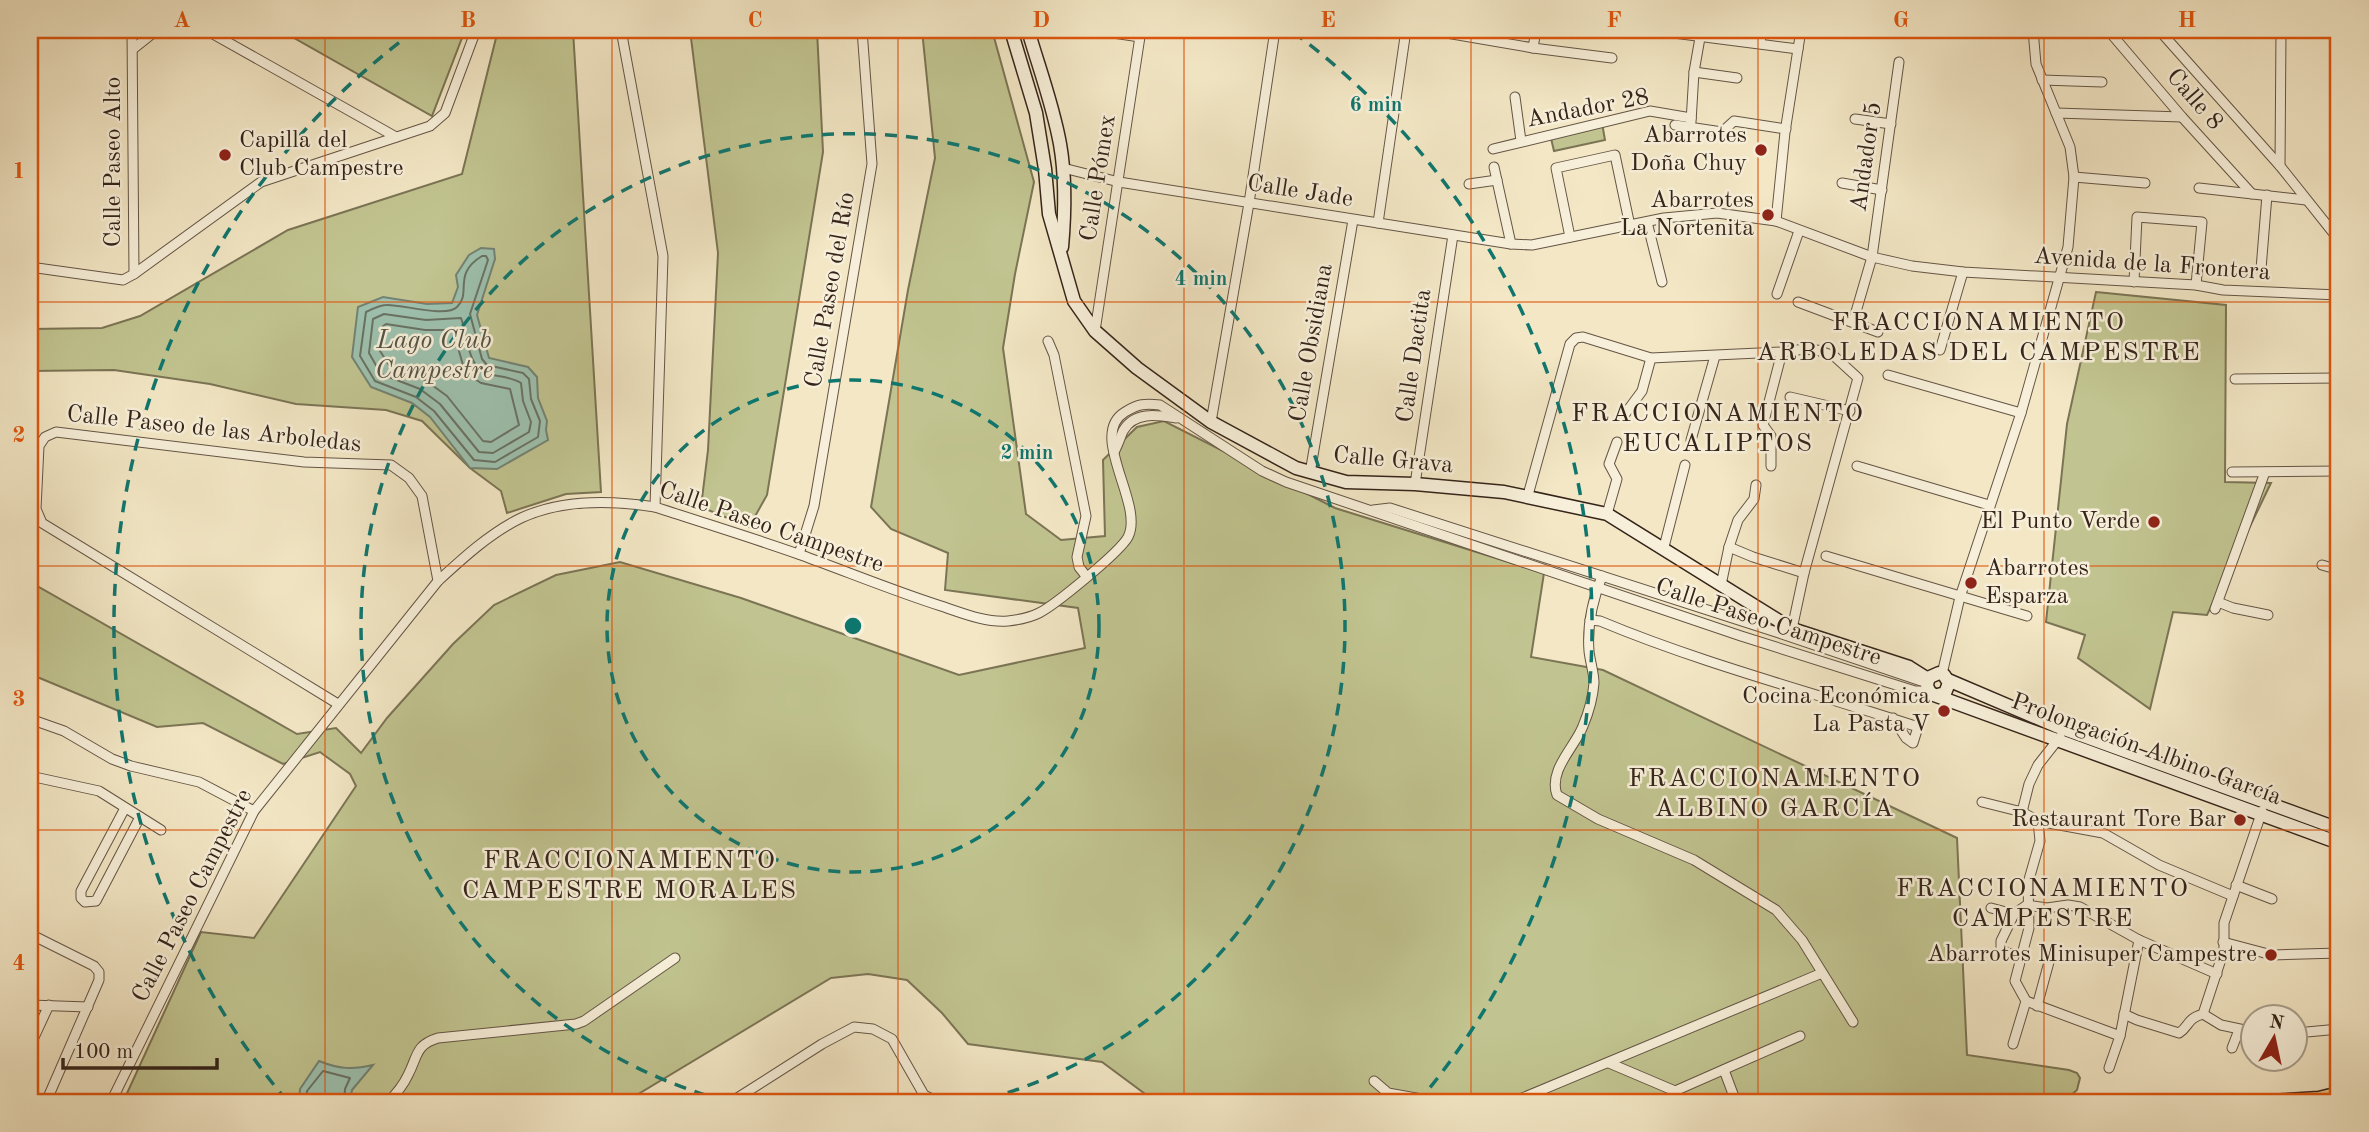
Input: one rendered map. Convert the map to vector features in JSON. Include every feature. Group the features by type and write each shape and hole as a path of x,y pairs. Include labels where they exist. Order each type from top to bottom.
{"main road":[{"name":"Calle Grava","path":"1011,30 1036,113 1049,214 1074,301 1095,331 1138,368 1211,422 1310,473 1346,481 1415,484 1528,495 1607,514 1791,628 1897,655 1935,682"},
{"name":"Calle Grava","path":"1027,30 1053,113 1063,168 1065,211 1062,258"},
{"name":"Prolongación Albino García","path":"1935,682 2062,734 2263,808 2339,843"},
{"name":"Prolongación Albino García","path":"1935,682 2062,734"},
{"name":"Prolongación Albino García","path":"2263,808 2339,829"},
{"path":"2270,1102 2319,1099 2339,1094"}],"street":[{"name":"Calle Paseo Alto","path":"132,30 134,274"},
{"name":"Calle Paseo Alto","path":"133,49 157,30"},
{"path":"206,30 396,137"},
{"path":"30,267 123,280 261,182 430,126 445,113 476,30"},
{"path":"621,30 663,256 655,507"},
{"name":"Calle Paseo del Río","path":"799,554 814,506 872,164 862,30"},
{"path":"1093,30 1140,33"},
{"path":"1211,422 1275,30"},
{"path":"1378,223 1406,30"},
{"path":"1429,30 1612,58"},
{"path":"1533,48 1536,30"},
{"path":"1760,43 1762,30"},
{"path":"1776,221 1801,30"},
{"path":"1935,682 1989,505 2021,413 2068,247 2074,177 2070,147 2036,64 2034,30"},
{"name":"Calle 8","path":"2108,30 2252,194"},
{"path":"2159,30 2280,166 2339,240"},
{"path":"2280,166 2281,30"},
{"path":"1658,31 1701,33 1798,49"},
{"name":"Calle Pómex","path":"1095,331 1140,33"},
{"path":"1691,123 1694,72 1701,33"},
{"name":"Andador 5","path":"1853,322 1872,257 1899,62"},
{"path":"1694,72 1737,78"},
{"path":"2042,80 2102,82"},
{"path":"1515,97 1521,141"},
{"name":"Andador 28","path":"1493,149 1650,111 1722,132 1734,121 1786,129"},
{"path":"2056,113 2182,117"},
{"path":"1855,119 1891,124"},
{"name":"Andador 28","path":"1675,125 1691,123"},
{"path":"1570,237 1556,168 1615,155 1630,226"},
{"path":"1494,167 1511,244"},
{"name":"Calle Jade","path":"1063,168 1119,183 1511,244 1532,245"},
{"path":"2074,177 2145,183"},
{"path":"1469,184 1497,180"},
{"path":"1842,183 1882,190"},
{"path":"2199,188 2306,200"},
{"path":"2261,270 2267,195"},
{"name":"Avenida de la Frontera","path":"1532,245 1707,213 1776,221 1892,263 1963,272 2339,295"},
{"path":"2134,282 2137,217 2202,222 2196,285"},
{"name":"Calle Obsidiana","path":"1310,473 1353,220"},
{"path":"1647,222 1662,282"},
{"path":"1777,294 1799,231"},
{"name":"Calle Dactita","path":"1415,484 1453,235"},
{"path":"1940,350 1963,272"},
{"path":"1798,302 1878,331"},
{"path":"1528,495 1570,344 1576,338 1583,337 1651,358 1782,352 1805,348 1834,356 1858,378 1791,628 1794,653"},
{"path":"1048,341 1054,355 1087,516 1077,557 1079,567 1086,576"},
{"path":"1771,466 1771,436 1763,425 1782,352"},
{"path":"1691,440 1715,356"},
{"path":"1625,414 1642,391 1651,358"},
{"path":"1888,375 2021,413"},
{"path":"2235,379 2339,378"},
{"path":"1790,397 1850,411"},
{"name":"Calle Paseo Campestre","path":"111,1102 254,811 438,581 470,551 521,518 572,503 638,504 655,507 799,554 978,618 1007,621 1038,614 1064,597 1117,551 1128,536 1131,520 1114,452 1113,427 1121,414 1142,403 1160,405 1262,471 1286,482 1657,608 1915,691 1935,682"},
{"name":"Calle Paseo de las Arboledas","path":"338,704 42,523 36,509 39,446 45,437 56,432 304,462 391,465 408,478 422,496 438,581"},
{"path":"1607,514 1617,479 1609,464 1617,442"},
{"path":"1664,547 1685,465"},
{"path":"1857,466 1989,505"},
{"path":"2232,472 2339,471"},
{"path":"2266,472 2217,605 2269,615"},
{"path":"1721,585 1738,520 1754,499 1756,485"},
{"name":"Calle Paseo Campestre","path":"1368,510 1390,508 1758,627 1791,628 1935,682"},
{"path":"1729,547 1804,573"},
{"path":"1826,556 2027,616"},
{"path":"1543,569 1546,558"},
{"path":"2322,565 2339,570"},
{"path":"1602,576 1590,620 1589,649 1594,683 1583,727 1555,778 1557,795 1598,820 1694,860 1776,910 1802,940 1853,1022"},
{"path":"1657,608 1661,595"},
{"path":"1590,620 1600,621 1711,662 1893,718 1918,727 1913,743 1906,738 1893,718"},
{"path":"1754,640 1758,627"},
{"path":"30,719 64,731 112,759 199,782 254,811"},
{"path":"2022,812 2029,783 2038,765 2062,734"},
{"path":"30,776 99,791 161,830"},
{"path":"1982,802 2022,812 2038,821 2103,833 2159,864 2233,895"},
{"path":"125,808 81,891 81,898 85,902 96,901 140,817"},
{"path":"2124,1014 2179,1034 2187,1023 2203,1014 2224,950 2224,923 2263,808"},
{"path":"2038,821 2040,841 2028,883 2029,928 2015,981 2026,1000 2037,1006 2120,1036"},
{"path":"2236,885 2272,899"},
{"path":"2021,956 2007,953 2001,948 2001,941 2014,914 2027,905 2047,908 2068,905 2080,907 2139,940 2217,974"},
{"path":"1991,908 2014,914"},
{"path":"30,934 94,966 99,972 99,980 88,1007 46,1102"},
{"path":"2109,1068 2120,1036 2139,940"},
{"path":"2223,942 2272,955 2339,953"},
{"path":"388,1102 408,1076 419,1049 425,1042 438,1038 576,1024 675,958"},
{"path":"2037,1006 2049,962"},
{"path":"1506,1102 1520,1099 1609,1063 1822,973"},
{"path":"2013,1044 2026,1000"},
{"path":"30,1046 49,1005"},
{"path":"30,1006 88,1007"},
{"path":"2203,1014 2221,1025 2239,1030 2232,1048"},
{"path":"731,1102 822,1044 854,1027 873,1029 892,1039 924,1096 938,1102"},
{"path":"2310,1031 2339,1029"},
{"path":"1609,1063 1675,1091 1800,1036"},
{"path":"1724,1070 1736,1102"},
{"path":"1374,1081 1388,1093 1438,1102"}],"shaded area":[{"path":"280,30 465,30 432,116"},
{"path":"498,30 573,30 601,492 566,494 507,513 501,491 470,468 422,421 386,410 296,404 210,384 114,370 30,371 30,329 102,328 140,316 288,230 462,174"},
{"path":"690,30 817,30 823,152 767,495 749,527 701,507 708,450 718,253"},
{"path":"922,30 992,30 1034,182 1003,348 1026,514 1061,540 1105,536 1103,460 1137,427 1164,421 1335,508 1544,573 1531,657 1603,670 1957,838 1967,1055 2069,1070 2077,1073 2080,1078 2077,1090 2063,1102 1156,1102 1102,1062 968,1044 942,1013 907,980 868,974 831,978 625,1102 123,1102 201,932 254,938 356,786 350,774 320,752 283,764 203,723 157,727 30,674 30,582 297,734 336,728 361,753 387,718 453,644 494,605 556,575 620,562 741,598 959,675 1085,648 1078,608 945,590 948,553 891,529 871,507 908,290 935,158"},
{"path":"1602,123 1605,140 1554,151 1550,134"},
{"name":"El Punto Verde","path":"2096,292 2226,305 2225,482 2271,483 2207,615 2173,612 2150,709 2078,658 2085,635 2046,622 2067,424"}],"water":[{"name":"Lago Club Campestre","path":"481,248 494,249 495,259 477,315 489,358 528,367 537,377 538,398 547,421 548,440 497,469 470,468 430,417 412,403 371,387 352,357 358,307 383,297 427,304 452,303 458,287 456,275 469,255"},
{"path":"319,1061 346,1068 373,1065 352,1090 350,1102 299,1102 300,1089"}],"place":[{"name":"Abarrotes Doña Chuy","path":"1761,150"},
{"name":"Capilla del Club Campestre","path":"225,155"},
{"name":"Abarrotes La Nortenita","path":"1768,215"},
{"name":"El Punto Verde","path":"2154,522"},
{"name":"Abarrotes Esparza","path":"1971,583"},
{"name":"Cocina Económica La Pasta V","path":"1944,711"},
{"name":"Restaurant Tore Bar","path":"2240,820"},
{"name":"Abarrotes Minisuper Campestre","path":"2271,955"}],"district":[{"name":"FRACCIONAMIENTO ARBOLEDAS DEL CAMPESTRE","path":"1979,338"},
{"name":"FRACCIONAMIENTO EUCALIPTOS","path":"1718,429"},
{"name":"FRACCIONAMIENTO ALBINO GARCÍA","path":"1775,794"},
{"name":"FRACCIONAMIENTO CAMPESTRE MORALES","path":"630,876"},
{"name":"FRACCIONAMIENTO CAMPESTRE","path":"2043,904"}]}
